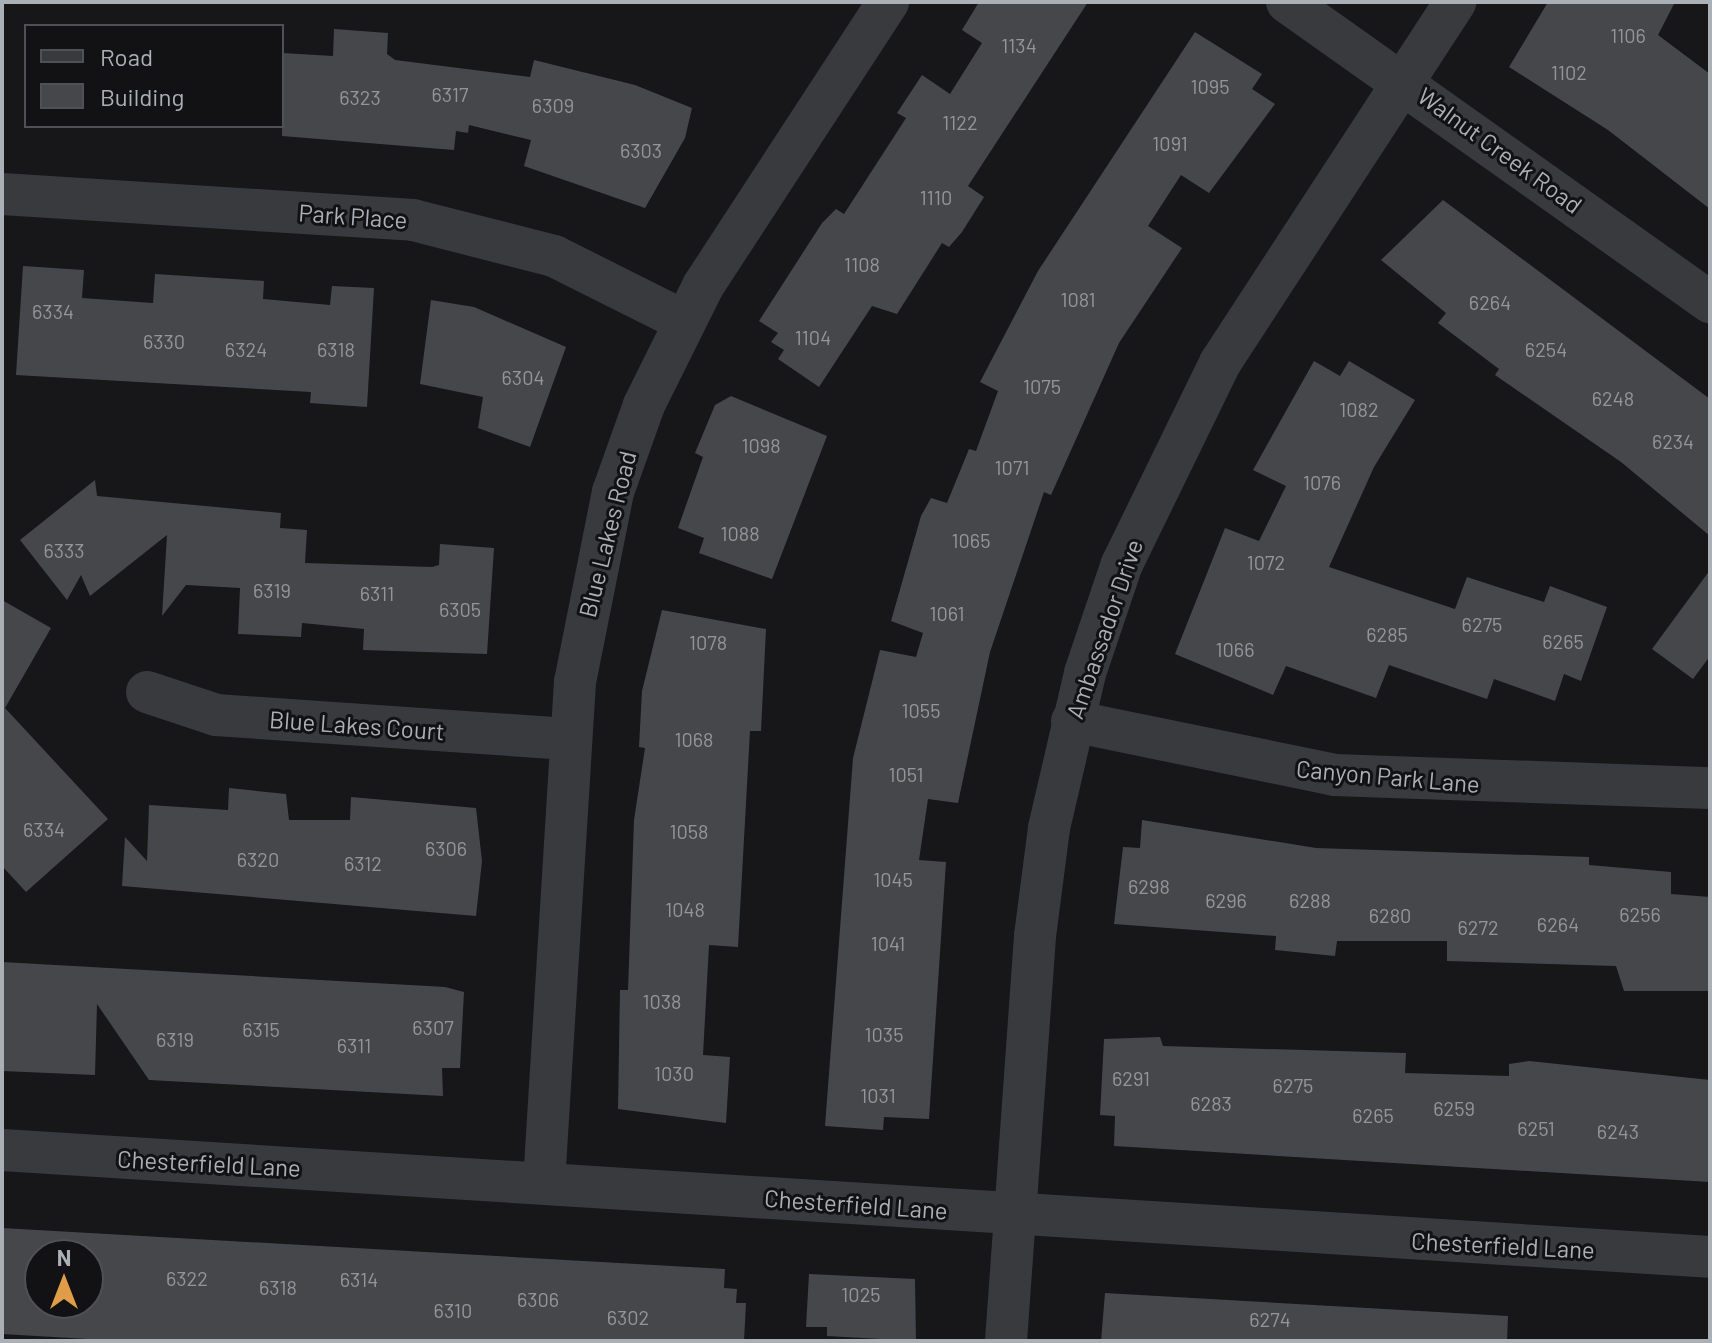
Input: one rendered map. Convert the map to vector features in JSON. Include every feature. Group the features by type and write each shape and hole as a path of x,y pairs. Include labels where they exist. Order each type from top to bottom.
{"street":[{"name":"Blue Lakes Road","path":"544,1183 571,739 590,583 613,492 684,321 888,2"},
{"name":"Walnut Creek Road","path":"1287,2 1404,80 1710,302"},
{"name":"Ambassador Drive","path":"1006,1341 1035,936 1072,721 1122,564 1168,459 1220,363 1455,2"},
{"name":"Park Place","path":"2,194 413,220 554,256 684,321"},
{"name":"Blue Lakes Court","path":"147,692 216,715 571,739"},
{"name":"Canyon Park Lane","path":"1072,721 1334,775 1710,788"},
{"name":"Chesterfield Lane","path":"2,1150 1710,1257"}],"building":[{"path":"979,2 1088,2 968,186 984,197 962,232 949,247 942,243 897,314 872,306 819,387 778,359 784,350 771,342 778,333 759,321 822,223 836,209 844,214 906,118 897,113 922,75 950,94 982,43 962,30"},
{"path":"1548,2 1675,2 1658,35 1710,74 1710,209 1608,130 1509,67"},
{"path":"334,29 388,33 387,54 395,60 530,77 534,60 635,85 692,108 685,138 645,208 524,166 531,140 469,125 468,133 456,131 454,150 282,136 284,53 333,56"},
{"path":"1195,32 1262,74 1252,89 1275,104 1209,193 1181,175 1148,226 1182,248 1119,343 1051,495 1044,492 990,652 958,803 928,799 919,860 946,862 929,1119 884,1117 883,1130 825,1126 853,758 880,650 916,657 923,633 891,621 921,516 931,498 947,503 969,449 976,451 998,391 980,382 1038,271"},
{"path":"1443,200 1710,399 1710,536 1621,462 1495,375 1499,369 1438,323 1446,313 1381,260"},
{"path":"23,266 84,270 82,298 153,303 155,274 264,281 263,299 330,305 332,286 374,288 367,407 310,403 311,392 16,375"},
{"path":"431,300 474,307 566,347 530,447 478,428 483,397 420,384"},
{"path":"1314,361 1340,376 1349,361 1415,400 1374,467 1329,567 1455,609 1467,577 1544,602 1550,586 1607,607 1581,681 1564,674 1555,701 1494,679 1487,699 1389,665 1376,698 1286,666 1273,695 1175,654 1225,528 1259,541 1286,486 1253,470"},
{"path":"731,396 827,436 772,579 699,553 704,538 678,528 703,457 695,453 715,405"},
{"path":"95,480 97,496 281,513 280,528 307,530 305,563 432,567 439,565 440,544 494,548 487,654 363,650 364,629 302,623 301,637 238,634 240,588 186,585 162,616 167,535 90,596 81,575 67,600 20,540"},
{"path":"1710,570 1710,656 1693,679 1652,649"},
{"path":"2,600 51,628 5,708 108,819 26,892 2,866"},
{"path":"662,610 766,629 761,731 750,731 738,947 709,945 703,1055 730,1057 726,1123 618,1109 620,990 628,990 634,820 645,748 639,747 642,691"},
{"path":"229,788 286,794 289,820 350,820 351,797 476,808 482,861 476,916 122,886 125,837 147,861 149,805 228,810"},
{"path":"1142,820 1316,848 1589,857 1589,865 1671,872 1671,894 1710,897 1710,991 1624,991 1616,966 1447,961 1447,941 1337,941 1335,956 1275,950 1276,936 1114,924 1123,847 1140,848"},
{"path":"2,962 445,987 464,992 460,1068 442,1068 443,1096 149,1080 97,1004 95,1075 2,1071"},
{"path":"1160,1037 1163,1046 1406,1053 1405,1073 1509,1076 1509,1064 1529,1061 1710,1080 1710,1182 1114,1146 1115,1116 1100,1115 1104,1039"},
{"path":"2,1228 725,1269 724,1288 737,1289 736,1303 746,1303 744,1341 122,1341 2,1334"},
{"path":"809,1274 915,1279 916,1341 827,1336 827,1327 806,1327"},
{"path":"1105,1293 1508,1316 1507,1341 1101,1341"}]}
